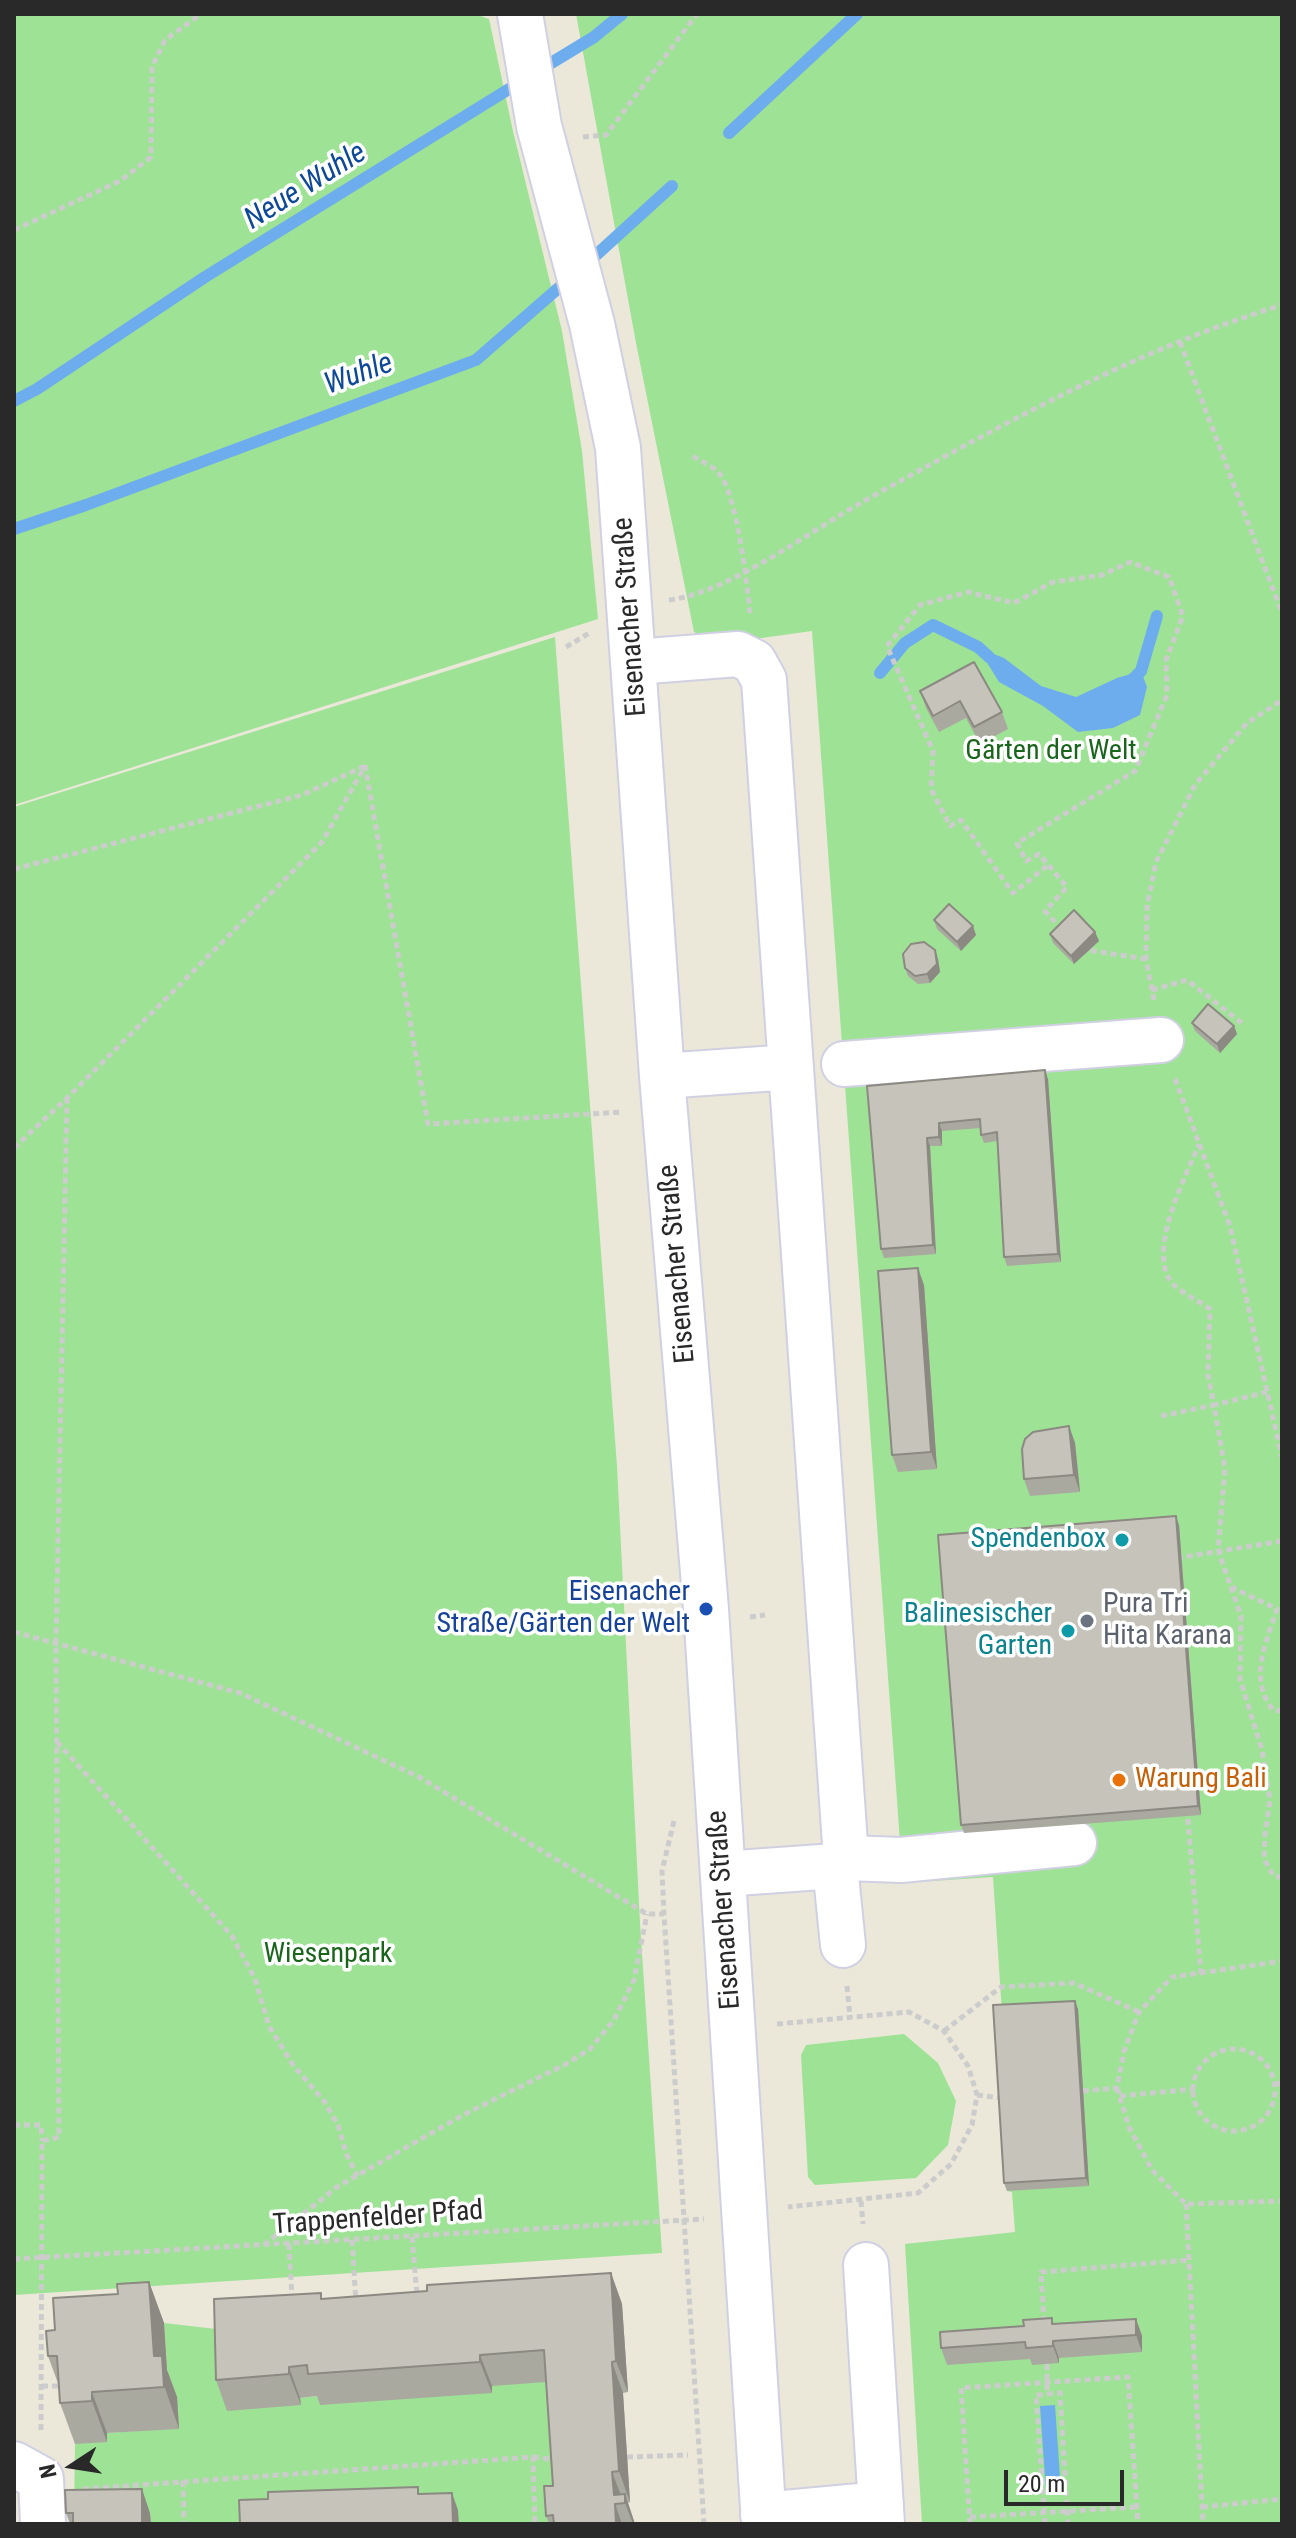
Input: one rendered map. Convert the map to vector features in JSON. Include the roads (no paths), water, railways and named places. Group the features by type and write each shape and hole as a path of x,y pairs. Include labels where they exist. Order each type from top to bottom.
{"street":[{"name":"Eisenacher Straße","path":"520,14 555,132 568,233 592,324 618,448 662,1076 706,1609 764,2520"},
{"path":"635,662 738,654 754,662 764,680 791,1067 843,1945"},
{"path":"844,1064 1161,1040"},
{"path":"662,1076 791,1067"},
{"path":"723,1874 1074,1843"},
{"path":"764,2520 881,2514 866,2265"}],"water":[{"path":"978,648 1004,658 1041,686 1076,697 1117,678 1141,671 1147,687 1140,715 1113,728 1078,732 1043,706 999,682"},
{"path":"1055,2405 1061,2491 1046,2492 1040,2406"}],"waterway":[{"name":"Neue Wuhle","path":"538,71 594,37 622,14"},
{"name":"Wuhle","path":"729,133 857,14"},
{"name":"Neue Wuhle","path":"14,401 37,389 205,277 522,81"},
{"name":"Wuhle","path":"584,266 672,186"},
{"name":"Wuhle","path":"14,529 476,360 570,278"},
{"path":"1129,683 1141,671 1157,616"},
{"path":"880,673 905,643 933,625 978,647 989,657"}],"place":[{"name":"Spendenbox","path":"1122,1540"},
{"name":"Eisenacher Straße/Gärten der Welt","path":"706,1609"},
{"name":"Pura Tri Hita Karana","path":"1087,1621"},
{"name":"Balinesischer Garten","path":"1068,1631"},
{"name":"Warung Bali","path":"1119,1780"}],"park label":[{"name":"Gärten der Welt","path":"1051,752"},
{"name":"Wiesenpark","path":"328,1955"}]}
